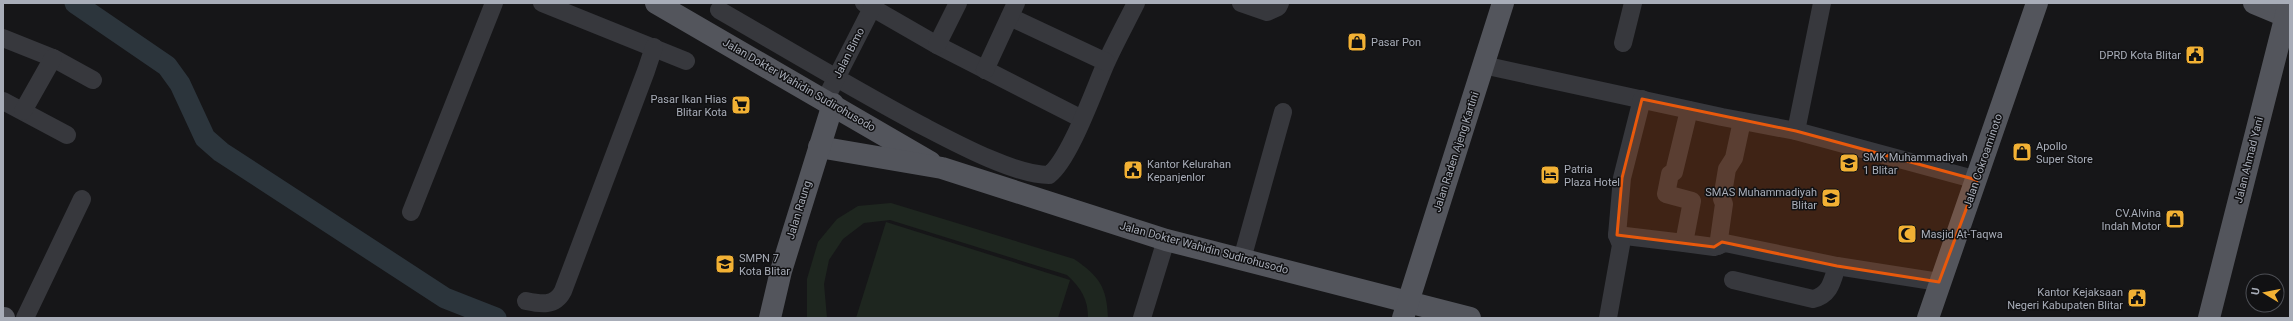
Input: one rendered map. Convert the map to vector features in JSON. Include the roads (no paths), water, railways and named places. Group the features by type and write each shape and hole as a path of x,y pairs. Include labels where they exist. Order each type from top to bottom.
{"main road":[{"name":"Jalan Dokter Wahidin Sudirohusodo","path":"656,3 709,30 942,168"},
{"name":"Jalan Raden Ajeng Kartini","path":"1405,310 1503,3"},
{"name":"Jalan Cokroaminoto","path":"1928,318 1939,282 1977,180 2037,3"},
{"path":"2254,3 2288,12"},
{"name":"Jalan Ahmad Yani","path":"2209,318 2288,12"},
{"name":"Jalan Raung","path":"770,318 780,271 819,147 828,100"},
{"name":"Jalan Dokter Wahidin Sudirohusodo","path":"819,147 942,168 1166,240 1242,259 1405,310 1470,318"}],"street":[{"path":"411,212 494,3"},
{"path":"542,3 686,61"},
{"path":"937,45 958,3"},
{"path":"709,30 721,6 837,78 945,138 978,153 1042,175 1049,175 1058,166 1082,119 1106,62 1136,3"},
{"path":"1241,3 1267,12 1278,7 1280,3"},
{"path":"1623,43 1633,3"},
{"path":"1796,131 1822,3"},
{"path":"876,7 937,45 1082,119"},
{"name":"Jalan Bimo","path":"828,100 837,78 876,7"},
{"path":"985,70 1013,10 1106,62"},
{"path":"3,38 53,58 93,80"},
{"path":"526,301 549,303 560,297 654,47"},
{"path":"23,111 53,58"},
{"path":"1483,65 1689,110 1796,131 1977,180"},
{"path":"1608,318 1621,245 1617,235 1622,178 1634,125 1642,99"},
{"path":"3,101 67,135"},
{"path":"1684,243 1692,201 1666,194 1670,174 1674,172 1689,110"},
{"path":"1242,259 1283,112"},
{"path":"1718,246 1724,204 1722,199 1724,181 1727,169 1734,158 1742,121"},
{"path":"25,318 82,199"},
{"path":"1617,235 1718,246 1725,243 1837,266 1939,282"},
{"path":"1142,318 1166,240"},
{"path":"1733,280 1813,299 1821,297 1830,290 1837,266"}],"waterway":[{"path":"75,3 167,66 180,84 205,138 221,152 445,298 496,318"}],"place":[{"name":"Pasar Pon","path":"1357,42"},
{"name":"DPRD Kota Blitar","path":"2195,55"},
{"name":"Pasar Ikan Hias Blitar Kota","path":"741,105"},
{"name":"Apollo Super Store","path":"2022,152"},
{"name":"SMK Muhammadiyah 1 Blitar","path":"1849,163"},
{"name":"Kantor Kelurahan Kepanjenlor","path":"1133,170"},
{"name":"Patria Plaza Hotel","path":"1550,175"},
{"name":"SMAS Muhammadiyah Blitar","path":"1831,198"},
{"name":"CV.Alvina Indah Motor","path":"2175,219"},
{"name":"Masjid At-Taqwa","path":"1907,234"},
{"name":"SMPN 7 Kota Blitar","path":"725,264"},
{"name":"Kantor Kejaksaan Negeri Kabupaten Blitar","path":"2137,298"}]}
